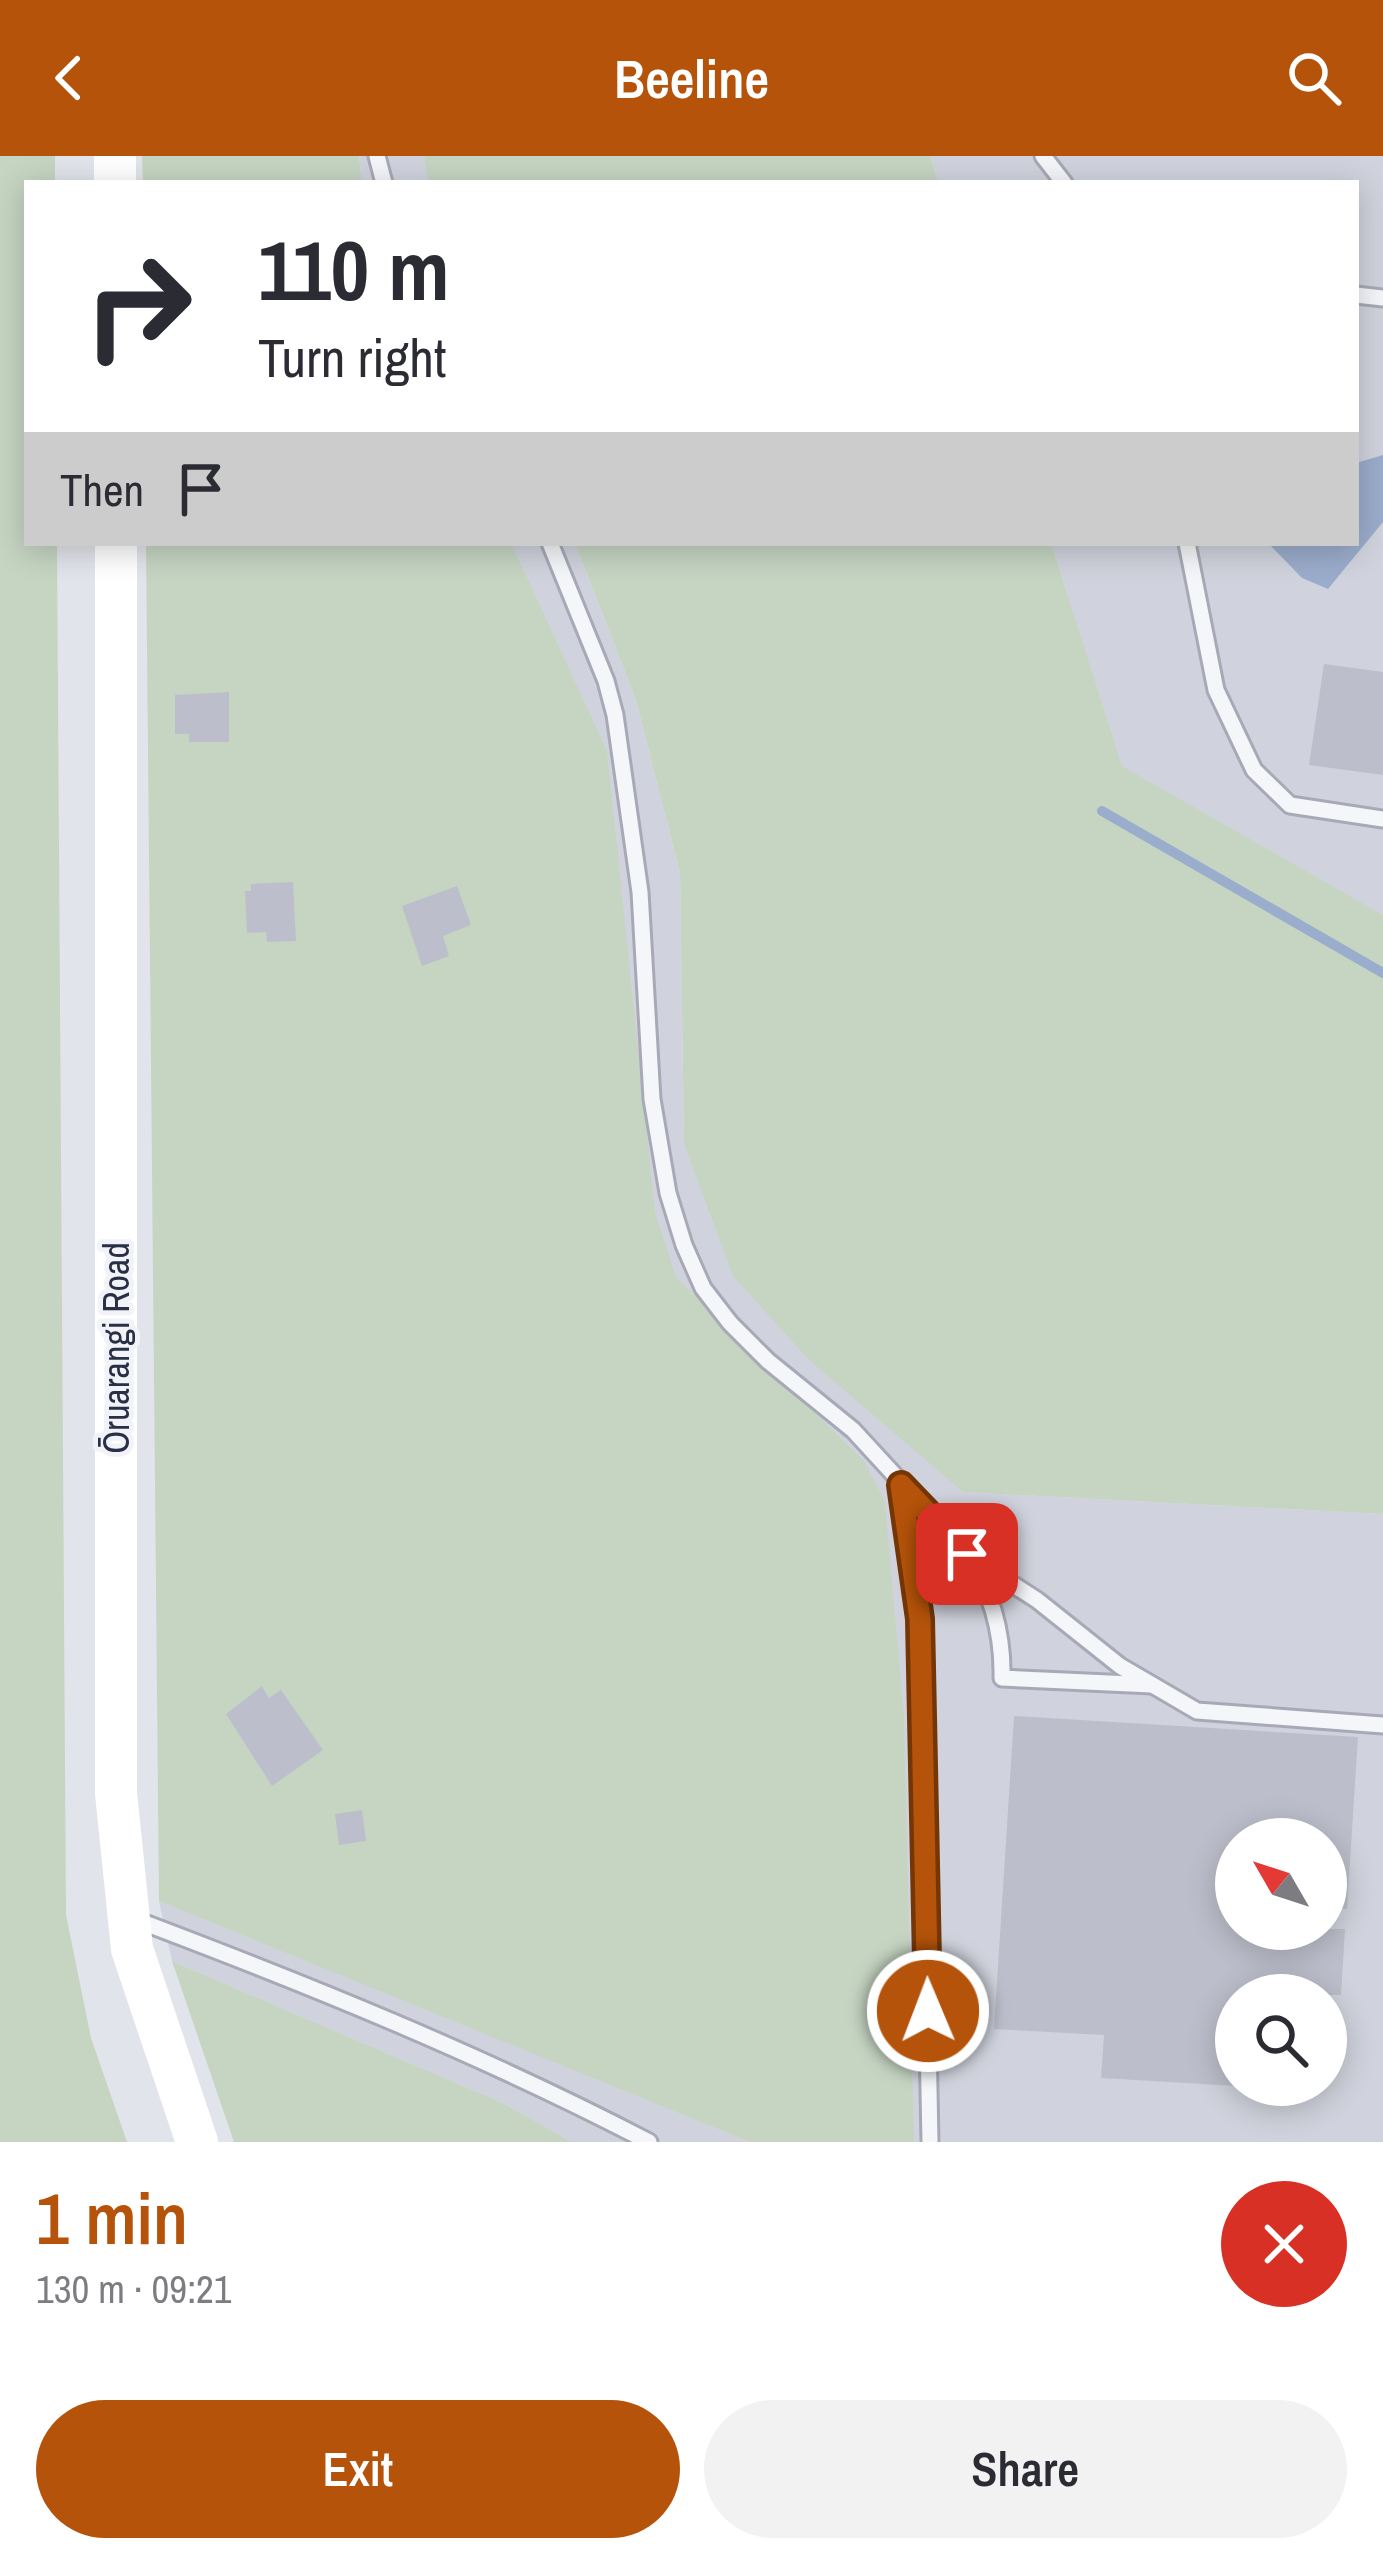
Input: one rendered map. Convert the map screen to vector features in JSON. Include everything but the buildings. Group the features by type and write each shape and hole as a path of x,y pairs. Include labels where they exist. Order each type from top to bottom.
{"street":[{"name":"Ōruarangi Road","path":"116,546 116,1793 125,1916 142,1986 197,2142"}],"lane":[{"path":"1042,156 1062,180"},
{"path":"551,546 615,715 640,892 654,1115 668,1193 703,1288 768,1361 853,1430 967,1554 1152,1685 1197,1711 1383,1724"},
{"path":"1188,546 1216,690 1234,737 1254,770 1290,805 1383,819"},
{"path":"901,1485 920,1619 930,2142"},
{"path":"967,1554 1000,1635 1002,1678 1152,1685"},
{"path":"125,1916 296,1980 552,2092 649,2142"}],"shaded area":[{"path":"359,156 424,156 428,180 362,180"},
{"path":"930,156 1383,156 1383,917 1121,766 1052,546 1359,546 1359,180 938,180"},
{"path":"512,546 576,546 636,700 680,873 684,1144 963,1492 1383,1514 1383,2142 894,2142 645,1267"},
{"path":"159,1901 750,2142 572,2142 505,2104 172,1961"}],"green space":[{"path":"0,156 55,156 55,180 24,180 24,546 57,546 66,1915 91,2038 127,2142 0,2142"},
{"path":"142,156 359,156 362,180 143,180"},
{"path":"424,156 930,156 938,180 428,180"},
{"path":"146,546 512,546 607,751 655,1212 676,1277 864,1461 885,1501 904,1718 914,2142 750,2142 159,1901"},
{"path":"576,546 1052,546 1122,766 1383,915 1383,1514 963,1492 808,1359 733,1276 684,1144 680,873 636,700"},
{"path":"172,1961 505,2104 572,2142 234,2142"}],"water":[{"path":"1383,455 1383,522 1328,589 1302,578 1271,546 1359,546 1359,462"}],"waterway":[{"path":"1102,811 1383,973"}],"route":[{"path":"928,2011 920,1619 901,1485 967,1554"}]}
